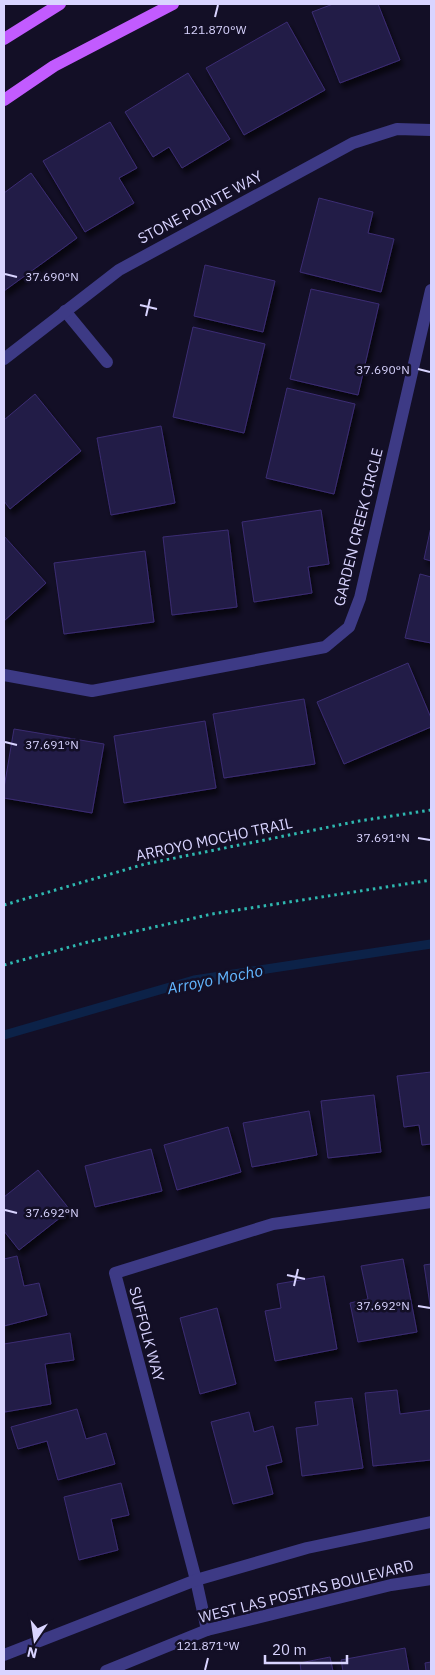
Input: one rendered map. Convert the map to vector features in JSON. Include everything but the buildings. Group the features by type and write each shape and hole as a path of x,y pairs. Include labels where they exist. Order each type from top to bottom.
{"main road":[{"path":"4,39 60,4"},
{"path":"4,100 54,66 173,4"}],"street":[{"name":"STONE POINTE WAY","path":"4,359 119,270 354,143 397,129 431,130"},
{"name":"GARDEN CREEK CIRCLE","path":"4,675 92,691 324,646 349,627 360,598 431,290"},
{"path":"65,311 107,362"},
{"name":"SUFFOLK WAY","path":"207,1630 196,1580 115,1273 273,1224 431,1202"},
{"path":"4,1655 196,1580 307,1548 431,1522"},
{"name":"WEST LAS POSITAS BOULEVARD","path":"106,1671 207,1630 390,1585 431,1579"}],"path":[{"name":"ARROYO MOCHO TRAIL","path":"4,905 145,864 359,821 431,810"},
{"path":"4,965 88,942 212,914 431,880"}],"waterway":[{"name":"Arroyo Mocho","path":"4,1035 194,980 431,944"}]}
